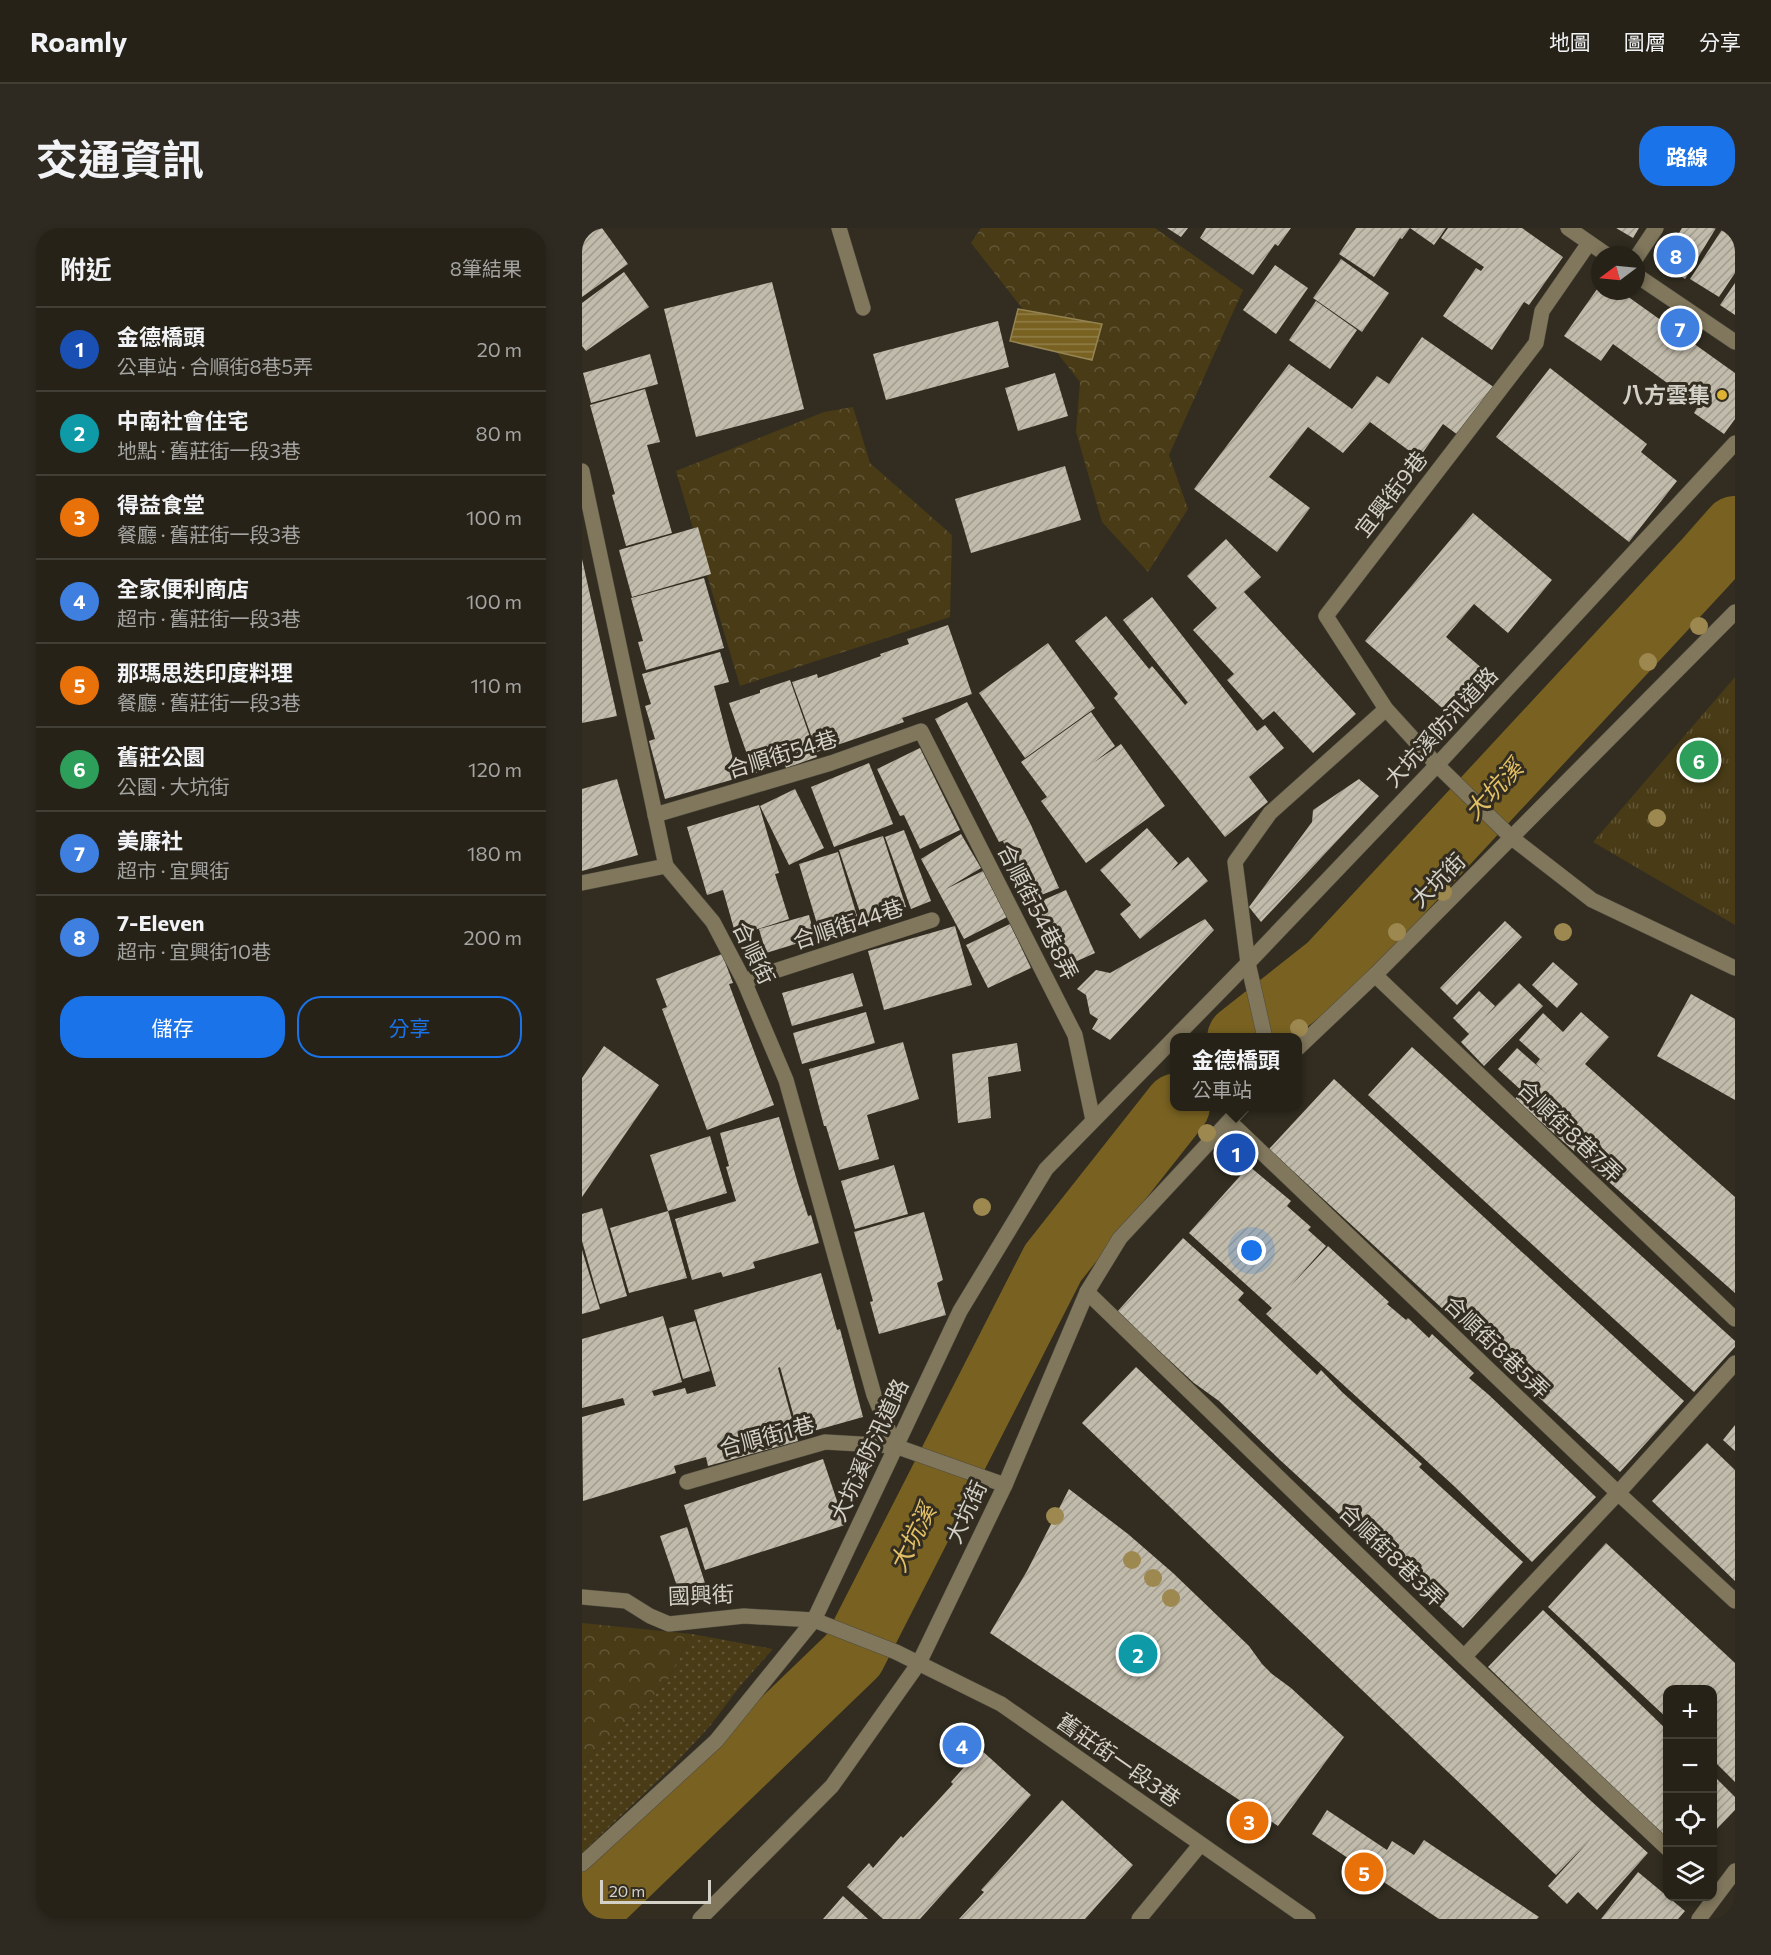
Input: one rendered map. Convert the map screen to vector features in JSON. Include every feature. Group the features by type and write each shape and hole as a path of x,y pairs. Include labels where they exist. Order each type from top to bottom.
{"street":[{"path":"839,228 863,308"},
{"path":"1568,228 1593,246"},
{"path":"1644,246 1656,228"},
{"name":"宜興街9巷","path":"1589,243 1542,311 1536,343 1326,616 1386,709 1437,765 1512,838 1592,900 1735,968"},
{"path":"1645,281 1735,342"},
{"name":"大坑溪防汛道路","path":"1179,1033 1437,765 1735,443"},
{"name":"合順街","path":"582,471 666,866 714,922 744,981 786,1080 874,1395 901,1449"},
{"name":"大坑街","path":"1302,1044 1375,975 1735,612"},
{"path":"1264,1033 1248,963 1235,862 1270,813 1386,709"},
{"name":"合順街54巷","path":"655,815 831,763 921,731"},
{"name":"合順街54巷8弄","path":"921,731 1075,1035 1093,1120"},
{"path":"582,883 666,866"},
{"name":"合順街44巷","path":"744,981 932,920"},
{"name":"合順街8巷7弄","path":"1375,975 1735,1319"},
{"name":"大坑溪防汛道路","path":"582,1864 716,1741 819,1622 901,1449 960,1311 1046,1169 1170,1042"},
{"name":"大坑街","path":"700,1919 832,1786 920,1663 1005,1485 1087,1292 1120,1238 1240,1111"},
{"name":"合順街8巷5弄","path":"1230,1122 1617,1493 1735,1600"},
{"name":"合順街8巷3弄","path":"1087,1292 1464,1657 1665,1847"},
{"path":"1464,1657 1735,1363"},
{"name":"合順街1巷","path":"687,1482 825,1442 901,1449 1005,1485"},
{"name":"國興街","path":"582,1597 626,1601 650,1616 669,1624 744,1616 819,1622 896,1653"},
{"name":"舊莊街一段3巷","path":"896,1653 1000,1704 1308,1919"},
{"path":"1139,1919 1200,1845"},
{"path":"1717,1891 1735,1871"},
{"path":"1698,1919 1710,1901"}],"green space":[{"path":"981,228 1155,228 1243,290 1169,455 1188,509 1148,572 1102,522 1076,432 1080,382 971,243"},
{"path":"853,407 870,463 952,535 950,617 740,686 676,471 824,412"},
{"path":"1735,677 1735,925 1593,842"},
{"path":"582,1623 692,1634 667,1682 582,1764"},
{"path":"692,1634 773,1649 740,1686 710,1726 671,1768 582,1853 582,1764 667,1682"}],"shaded area":[{"path":"1018,309 1102,324 1092,360 1010,341"}],"building":[{"path":"582,228 602,228 628,264 582,297"},
{"path":"1167,228 1188,228 1181,237"},
{"path":"1206,228 1291,228 1278,246 1275,244 1253,275 1200,238"},
{"path":"1356,228 1410,228 1402,239 1400,238 1374,277 1339,254"},
{"path":"1410,228 1446,228 1434,245"},
{"path":"1448,228 1522,228 1563,257 1529,305 1524,302 1492,350 1443,316 1476,268 1481,271 1484,267 1441,238"},
{"path":"1616,228 1639,228 1633,238"},
{"path":"1682,228 1716,228 1685,279 1661,263"},
{"path":"1723,228 1735,228 1735,273 1719,297 1690,279"},
{"path":"1341,259 1389,293 1362,332 1313,298"},
{"path":"1275,265 1308,288 1276,334 1243,310"},
{"path":"624,272 649,307 586,351 582,346 582,303"},
{"path":"772,282 804,409 696,437 664,309"},
{"path":"1735,283 1735,315 1720,305"},
{"path":"1591,298 1591,300 1633,300 1735,373 1735,419 1724,434 1694,413 1707,391 1698,405 1613,344 1601,361 1564,336"},
{"path":"1316,301 1357,330 1330,369 1289,340"},
{"path":"998,321 1009,367 886,400 873,354"},
{"path":"1422,337 1495,388 1458,435 1443,424 1419,458 1370,422 1343,453 1308,427 1269,477 1310,508 1277,552 1194,489 1289,364 1352,409 1377,376 1389,384"},
{"path":"650,354 658,384 591,403 583,373"},
{"path":"1550,368 1647,444 1641,452 1677,481 1629,542 1496,437"},
{"path":"1055,373 1068,416 1018,431 1005,388"},
{"path":"645,389 660,442 647,445 672,533 626,546 612,495 615,494 590,405"},
{"path":"1065,466 1081,520 971,553 955,499"},
{"path":"1473,513 1552,580 1508,633 1474,604 1446,637 1484,670 1448,713 1365,641"},
{"path":"698,527 711,574 632,597 619,550"},
{"path":"1226,539 1261,577 1244,592 1356,714 1313,753 1274,711 1263,720 1227,680 1234,674 1193,630 1217,608 1187,576"},
{"path":"582,559 617,716 582,723"},
{"path":"704,578 724,648 646,670 638,642 643,641 631,598"},
{"path":"1152,597 1257,731 1265,725 1284,748 1249,777 1268,802 1225,837 1114,698 1118,694 1075,641 1106,616 1149,669 1152,666 1185,705 1188,702 1123,620"},
{"path":"948,625 972,694 902,718 904,722 817,752 792,682 817,674 818,678 881,656 880,654 909,644 907,639"},
{"path":"1048,643 1095,708 1025,758 979,693"},
{"path":"720,652 729,682 714,686 738,778 665,799 649,741 655,739 645,706 651,704 642,674"},
{"path":"790,680 817,757 786,768 784,762 754,774 729,703"},
{"path":"967,702 1031,825 1059,888 1026,901 1003,841 1010,838 999,842 935,719"},
{"path":"1091,712 1115,746 1093,763 1121,744 1165,806 1086,863 1041,801 1047,797 1021,762"},
{"path":"920,748 960,830 920,849 904,815 900,816 877,769"},
{"path":"869,763 893,824 834,847 811,787"},
{"path":"617,779 638,855 582,871 582,789"},
{"path":"1359,779 1379,796 1261,922 1249,907 1312,822 1313,810"},
{"path":"795,789 824,848 789,865 760,806"},
{"path":"759,805 779,873 775,874 789,919 736,936 723,890 707,895 687,827"},
{"path":"1147,828 1178,863 1171,871 1188,857 1208,881 1140,939 1120,914 1131,905 1100,870"},
{"path":"904,830 931,901 911,909 885,837"},
{"path":"961,834 981,868 946,889 983,871 1007,917 964,939 921,859"},
{"path":"883,836 906,907 863,921 839,850"},
{"path":"838,852 860,926 821,937 799,864"},
{"path":"1066,890 1095,953 1059,969 1030,906"},
{"path":"809,915 815,938 766,953 759,929"},
{"path":"1205,919 1214,930 1110,1040 1092,1029 1098,1019 1090,1014 1086,995 1077,989 1096,970 1110,973"},
{"path":"1505,921 1522,937 1457,1005 1440,988"},
{"path":"1010,924 1031,968 988,988 966,945"},
{"path":"955,926 972,985 884,1010 868,951"},
{"path":"722,954 733,983 729,984 774,1105 707,1130 662,1009 667,1007 656,979"},
{"path":"1553,962 1578,984 1557,1008 1532,985"},
{"path":"853,973 863,1006 792,1026 782,993"},
{"path":"1519,983 1543,1006 1484,1066 1461,1042 1469,1034 1453,1018 1479,991 1495,1006 1485,1017"},
{"path":"1691,994 1735,1019 1735,1100 1657,1056"},
{"path":"866,1012 875,1043 802,1064 793,1033"},
{"path":"1581,1012 1609,1037 1585,1064 1735,1197 1735,1293 1515,1099 1522,1091 1498,1069 1517,1048 1549,1076 1536,1064 1540,1059 1519,1040 1543,1013 1563,1032"},
{"path":"903,1042 919,1099 867,1115 879,1159 839,1170 826,1126 824,1126 809,1069"},
{"path":"1017,1043 1021,1071 988,1077 991,1118 958,1123 952,1054"},
{"path":"604,1046 659,1085 582,1197 582,1078"},
{"path":"1412,1047 1735,1341 1735,1347 1694,1392 1368,1095"},
{"path":"1334,1079 1684,1401 1620,1472 1269,1149"},
{"path":"779,1117 808,1216 811,1215 819,1243 753,1262 755,1268 723,1277 721,1272 692,1280 675,1219 736,1201 726,1167 729,1166 720,1133"},
{"path":"710,1136 727,1193 668,1211 650,1155"},
{"path":"894,1165 908,1214 855,1229 841,1181"},
{"path":"1249,1166 1291,1201 1287,1206 1311,1227 1308,1230 1326,1246 1288,1289 1328,1246 1389,1302 1387,1304 1406,1320 1408,1318 1429,1338 1432,1334 1474,1373 1469,1378 1596,1497 1532,1562 1454,1486 1266,1314 1272,1308 1189,1233"},
{"path":"602,1208 627,1296 600,1304 582,1241 582,1214"},
{"path":"668,1211 687,1278 629,1293 610,1228"},
{"path":"924,1212 943,1280 937,1283 946,1315 879,1334 870,1302 873,1301 854,1232"},
{"path":"1183,1238 1244,1293 1238,1300 1317,1375 1321,1370 1422,1464 1419,1467 1523,1562 1463,1628 1219,1401 1194,1383 1117,1312"},
{"path":"582,1250 600,1309 582,1314"},
{"path":"821,1273 837,1330 840,1329 863,1417 799,1435 780,1367 778,1368 798,1441 708,1466 706,1457 674,1466 676,1473 583,1501 582,1417 625,1405 623,1398 582,1408 582,1339 663,1316 682,1382 652,1391 654,1396 685,1388 687,1394 716,1386 694,1310"},
{"path":"695,1321 710,1371 683,1379 669,1328"},
{"path":"1136,1367 1648,1853 1597,1910 1578,1892 1567,1904 1548,1886 1591,1839 1556,1875 1082,1423"},
{"path":"1735,1425 1735,1451 1723,1440"},
{"path":"1707,1443 1735,1470 1735,1581 1652,1501"},
{"path":"823,1459 845,1525 705,1570 684,1505"},
{"path":"1069,1489 1128,1534 1173,1573 1249,1646 1272,1674 1291,1688 1344,1737 1278,1826 990,1633 1027,1571"},
{"path":"687,1527 705,1583 679,1592 660,1536"},
{"path":"1606,1543 1735,1663 1735,1782 1717,1764 1717,1685 1663,1685 1663,1714 1548,1607"},
{"path":"1543,1610 1663,1726 1663,1836 1488,1667"},
{"path":"980,1749 1031,1795 920,1919 883,1919 847,1887 869,1863 873,1868 901,1836 903,1838 953,1784 951,1782"},
{"path":"1717,1779 1735,1797 1735,1810 1717,1829"},
{"path":"1062,1800 1133,1865 1085,1919 959,1919 984,1892 981,1890"},
{"path":"1327,1810 1387,1850 1392,1841 1414,1855 1424,1840 1539,1917 1537,1919 1439,1919 1312,1834"},
{"path":"1638,1872 1663,1893 1663,1901 1673,1901 1685,1911 1678,1919 1601,1919"},
{"path":"843,1896 868,1919 823,1919"}],"waterway":[{"name":"大坑溪","path":"1246,1033 1330,967 1735,529"},
{"name":"大坑溪","path":"582,1916 853,1655 1053,1263 1173,1111"}],"place":[{"name":"7-Eleven","path":"1676,255"},
{"name":"美廉社","path":"1680,328"},
{"name":"八方雲集","path":"1722,395"},
{"name":"舊莊公園","path":"1699,760"},
{"name":"金德橋頭","path":"1236,1153"},
{"name":"中南社會住宅","path":"1138,1654"},
{"name":"全家便利商店","path":"962,1745"},
{"name":"得益食堂","path":"1249,1821"},
{"name":"那瑪思迭印度料理","path":"1364,1872"}]}
